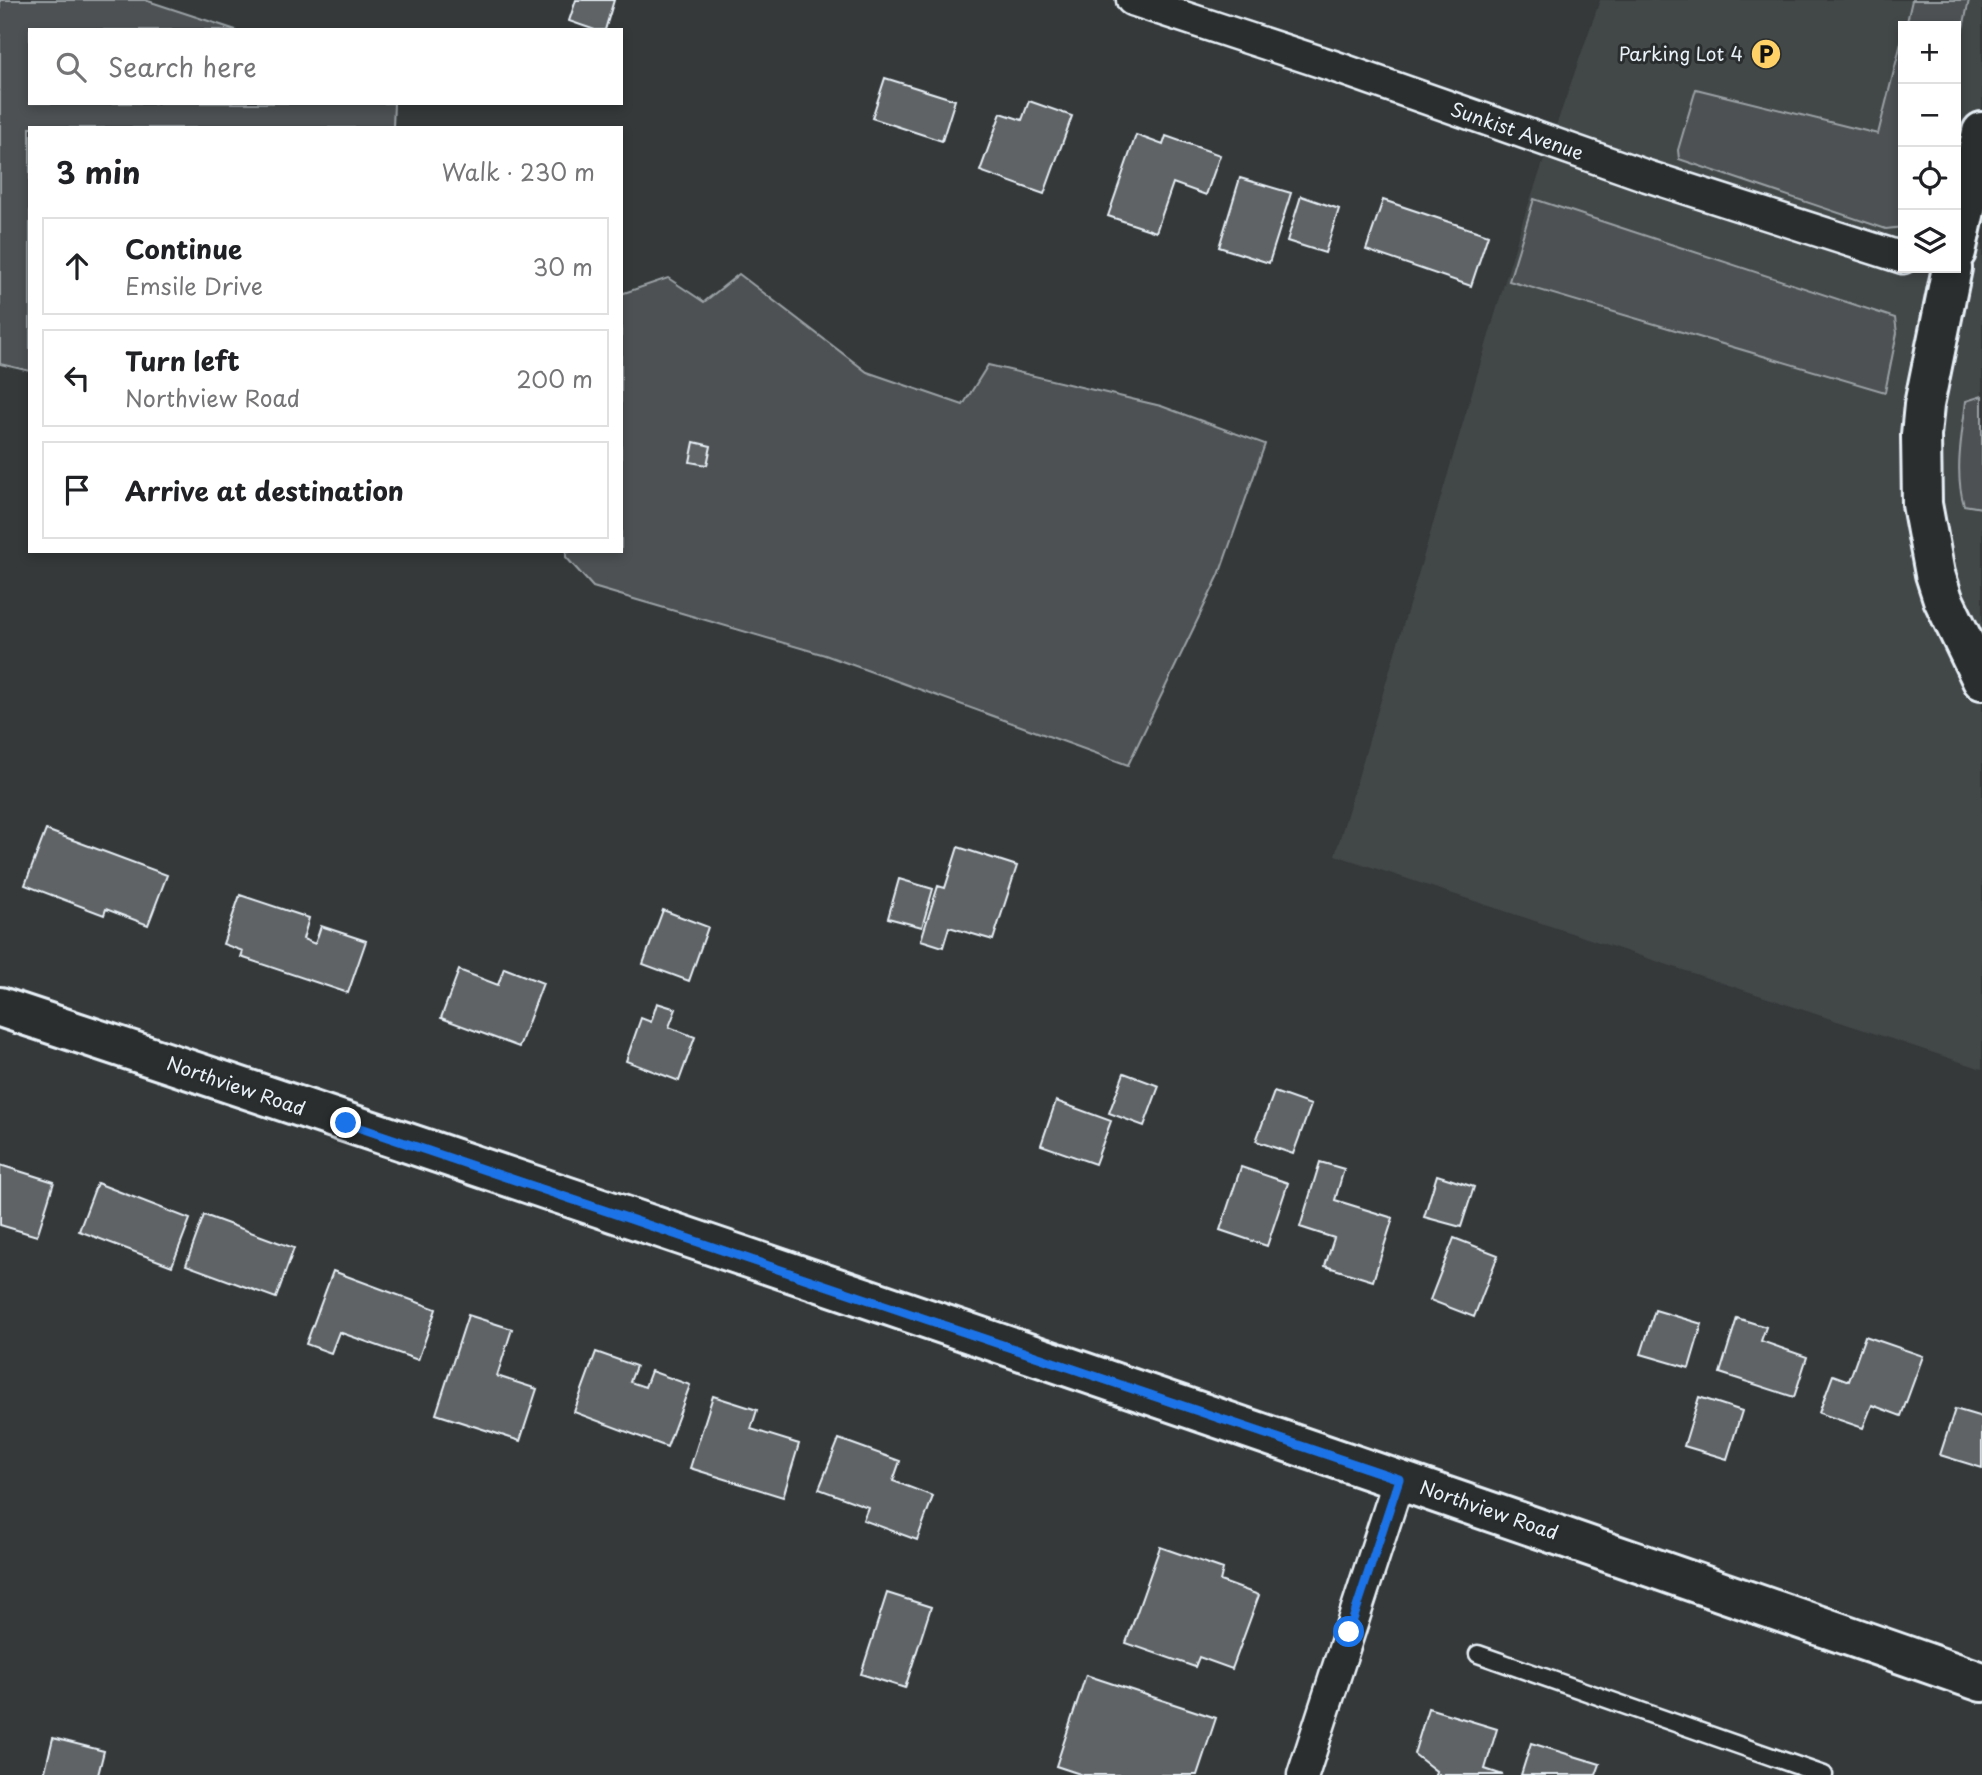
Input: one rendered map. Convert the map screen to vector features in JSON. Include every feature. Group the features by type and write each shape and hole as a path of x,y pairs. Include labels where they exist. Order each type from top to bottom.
{"street":[{"name":"Sunkist Avenue","path":"1132,0 1333,66 1647,176 1898,256"},
{"path":"1961,214 1982,132"},
{"path":"1947,273 1924,405 1921,435 1922,504 1935,574 1943,599 1982,680"},
{"name":"Northview Road","path":"0,1007 751,1258 1982,1682"},
{"path":"1303,1775 1399,1479"}],"lane":[{"path":"1478,1654 1824,1775"}],"shaded area":[{"path":"0,0 145,0 230,28 28,28 28,105 394,105 393,126 28,126 28,371 0,364"},
{"path":"1600,0 1982,0 1982,1069 1335,855 1523,220"},
{"path":"1912,0 1969,0 1961,38 1961,21 1907,21"},
{"path":"1898,55 1898,228 1886,229 1679,159 1678,150 1696,89 1878,134"},
{"path":"1534,199 1895,318 1897,333 1885,392 1509,281"},
{"path":"739,274 867,372 963,405 988,365 1161,406 1265,444 1219,575 1128,765 825,655 593,587 566,557 566,553 623,553 623,293 668,278 704,302"},
{"path":"1982,396 1982,508 1964,505 1959,467 1966,401"}],"building":[{"path":"576,0 614,0 606,28 589,28 569,21"},
{"path":"885,78 955,100 942,141 872,118"},
{"path":"1029,101 1072,116 1044,194 980,171 1001,113 1022,120"},
{"path":"1136,135 1163,145 1166,136 1220,155 1206,195 1173,183 1156,232 1108,216"},
{"path":"1240,178 1291,193 1269,263 1219,247"},
{"path":"1301,196 1339,209 1325,253 1287,241"},
{"path":"1383,200 1488,235 1471,286 1366,250"},
{"path":"694,442 711,446 707,465 690,462"},
{"path":"46,830 167,875 148,925 106,909 104,915 25,885"},
{"path":"958,847 1017,866 993,940 949,927 943,947 921,940 938,886 945,888"},
{"path":"899,879 933,889 922,927 888,918"},
{"path":"240,895 309,918 303,939 315,944 321,926 366,941 348,993 241,957 243,951 223,944"},
{"path":"663,910 708,927 689,981 643,964"},
{"path":"504,968 543,983 519,1047 441,1018 459,970 498,985"},
{"path":"657,1003 676,1009 669,1027 695,1037 679,1081 626,1061 641,1018 651,1022"},
{"path":"1124,1073 1159,1086 1144,1126 1109,1113"},
{"path":"1274,1092 1311,1105 1293,1154 1256,1141"},
{"path":"1056,1101 1111,1121 1095,1164 1041,1145"},
{"path":"1320,1162 1344,1169 1335,1200 1393,1218 1373,1281 1325,1266 1334,1238 1300,1227"},
{"path":"0,1165 54,1182 37,1236 0,1225"},
{"path":"1241,1167 1288,1183 1267,1246 1220,1230"},
{"path":"1437,1175 1474,1187 1461,1227 1424,1217"},
{"path":"97,1183 190,1219 172,1266 79,1231"},
{"path":"204,1215 294,1248 276,1298 186,1265"},
{"path":"1454,1238 1498,1255 1474,1317 1430,1300"},
{"path":"333,1271 436,1309 418,1360 339,1332 331,1353 306,1344"},
{"path":"1655,1310 1702,1324 1689,1368 1641,1354"},
{"path":"468,1315 512,1329 497,1376 537,1389 520,1441 436,1414"},
{"path":"1737,1318 1766,1327 1761,1341 1807,1357 1794,1397 1720,1373"},
{"path":"1865,1336 1923,1356 1901,1416 1872,1405 1863,1428 1819,1413 1833,1375 1849,1381"},
{"path":"596,1352 636,1366 630,1382 645,1387 651,1371 690,1385 667,1447 574,1412"},
{"path":"713,1396 757,1410 751,1429 799,1444 783,1497 690,1468"},
{"path":"1699,1397 1742,1411 1727,1459 1684,1446"},
{"path":"1955,1409 1982,1417 1982,1468 1940,1455"},
{"path":"839,1439 900,1461 893,1481 933,1496 917,1540 863,1520 868,1507 819,1489"},
{"path":"1160,1547 1223,1569 1220,1581 1259,1595 1232,1669 1199,1657 1195,1667 1126,1643"},
{"path":"887,1593 931,1607 905,1688 861,1674"},
{"path":"1086,1675 1216,1718 1197,1775 1083,1775 1056,1766"},
{"path":"1428,1708 1497,1729 1485,1769 1503,1775 1435,1775 1436,1771 1414,1754"},
{"path":"53,1738 104,1751 98,1775 44,1775"},
{"path":"1531,1743 1600,1764 1596,1775 1521,1775"}],"place":[{"name":"Parking Lot 4","path":"1766,54"}],"route":[{"path":"346,1123 1399,1479 1349,1632"}]}
